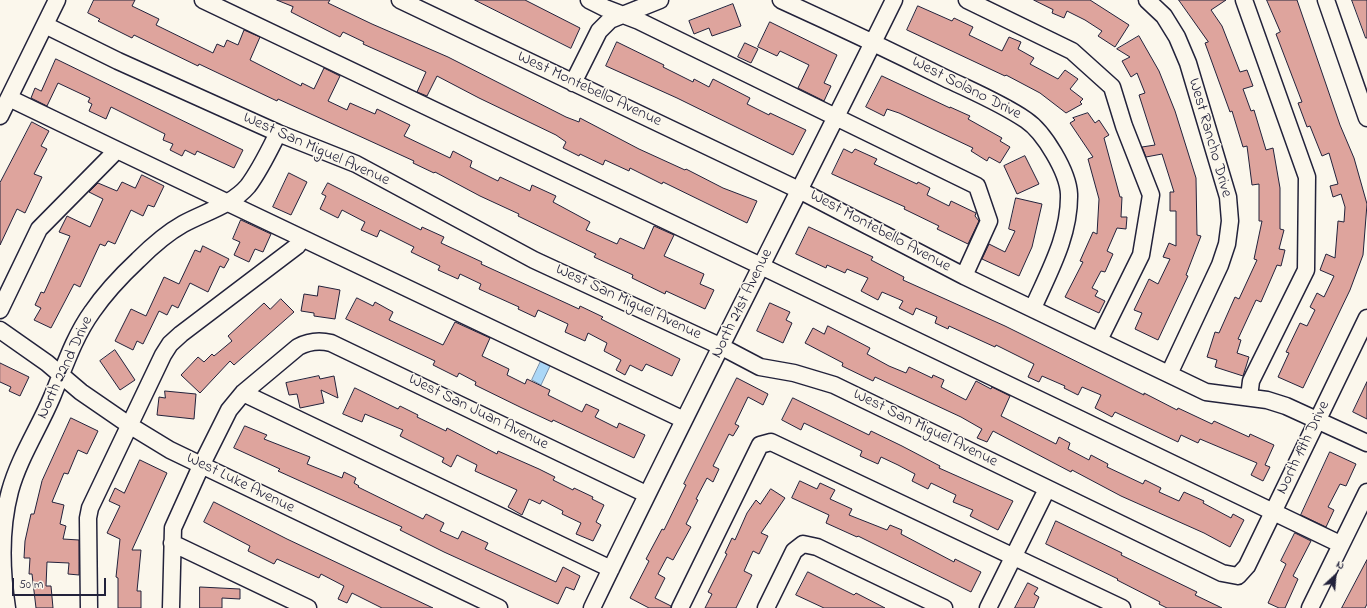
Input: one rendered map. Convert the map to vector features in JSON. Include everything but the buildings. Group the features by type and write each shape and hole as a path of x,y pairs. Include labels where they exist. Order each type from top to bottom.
{"street":[{"path":"0,116 57,0"},
{"path":"203,0 1340,544"},
{"name":"West Montebello Avenue","path":"400,0 799,190 964,276 1206,392 1249,397 1286,406 1367,443"},
{"path":"589,0 639,21 977,186 989,222 964,276"},
{"path":"572,83 599,31 610,20 660,0"},
{"name":"West Solano Drive","path":"782,0 873,42 998,104 1027,120 1046,140 1059,164 1069,192 1067,220 1057,255 1033,308"},
{"name":"North 21st Avenue","path":"592,608 646,494 722,346 894,0"},
{"path":"967,0 1072,51 1112,87 1124,126 1151,196 1141,255 1099,340"},
{"name":"West Rancho Drive","path":"1147,0 1164,16 1177,37 1188,63 1228,197 1230,221 1227,244 1220,265 1169,374"},
{"path":"1244,0 1307,177 1306,270 1251,381 1249,397"},
{"path":"1326,0 1367,118"},
{"name":"West San Miguel Avenue","path":"45,25 118,61 278,133 356,164 534,260 722,346 760,367 794,373 834,385 1222,573 1238,576"},
{"path":"9,98 684,420"},
{"name":"North 22nd Drive","path":"6,608 2,558 4,527 11,490 60,374 92,312 138,260 159,241 181,225 228,203 247,186 258,171 278,133"},
{"path":"0,310 39,229 116,150"},
{"path":"90,608 88,518 94,498 162,355 170,344 297,246 302,239"},
{"name":"North 19th Drive","path":"1238,576 1247,566 1367,318"},
{"name":"West Luke Avenue","path":"0,330 46,361 81,392 129,425 200,466 499,608"},
{"name":"West San Juan Avenue","path":"243,393 298,348 307,343 321,341 331,343 646,494"},
{"path":"171,608 173,528 200,466 229,410 243,393 611,569"},
{"path":"680,608 760,445 771,442 1122,608"},
{"path":"988,608 1047,489"},
{"path":"1310,608 1340,544 1367,492"},
{"path":"172,543 308,608"},
{"path":"766,608 794,551 803,544 817,547 944,608"}],"water":[{"path":"541,361 550,366 541,385 532,380"}]}
